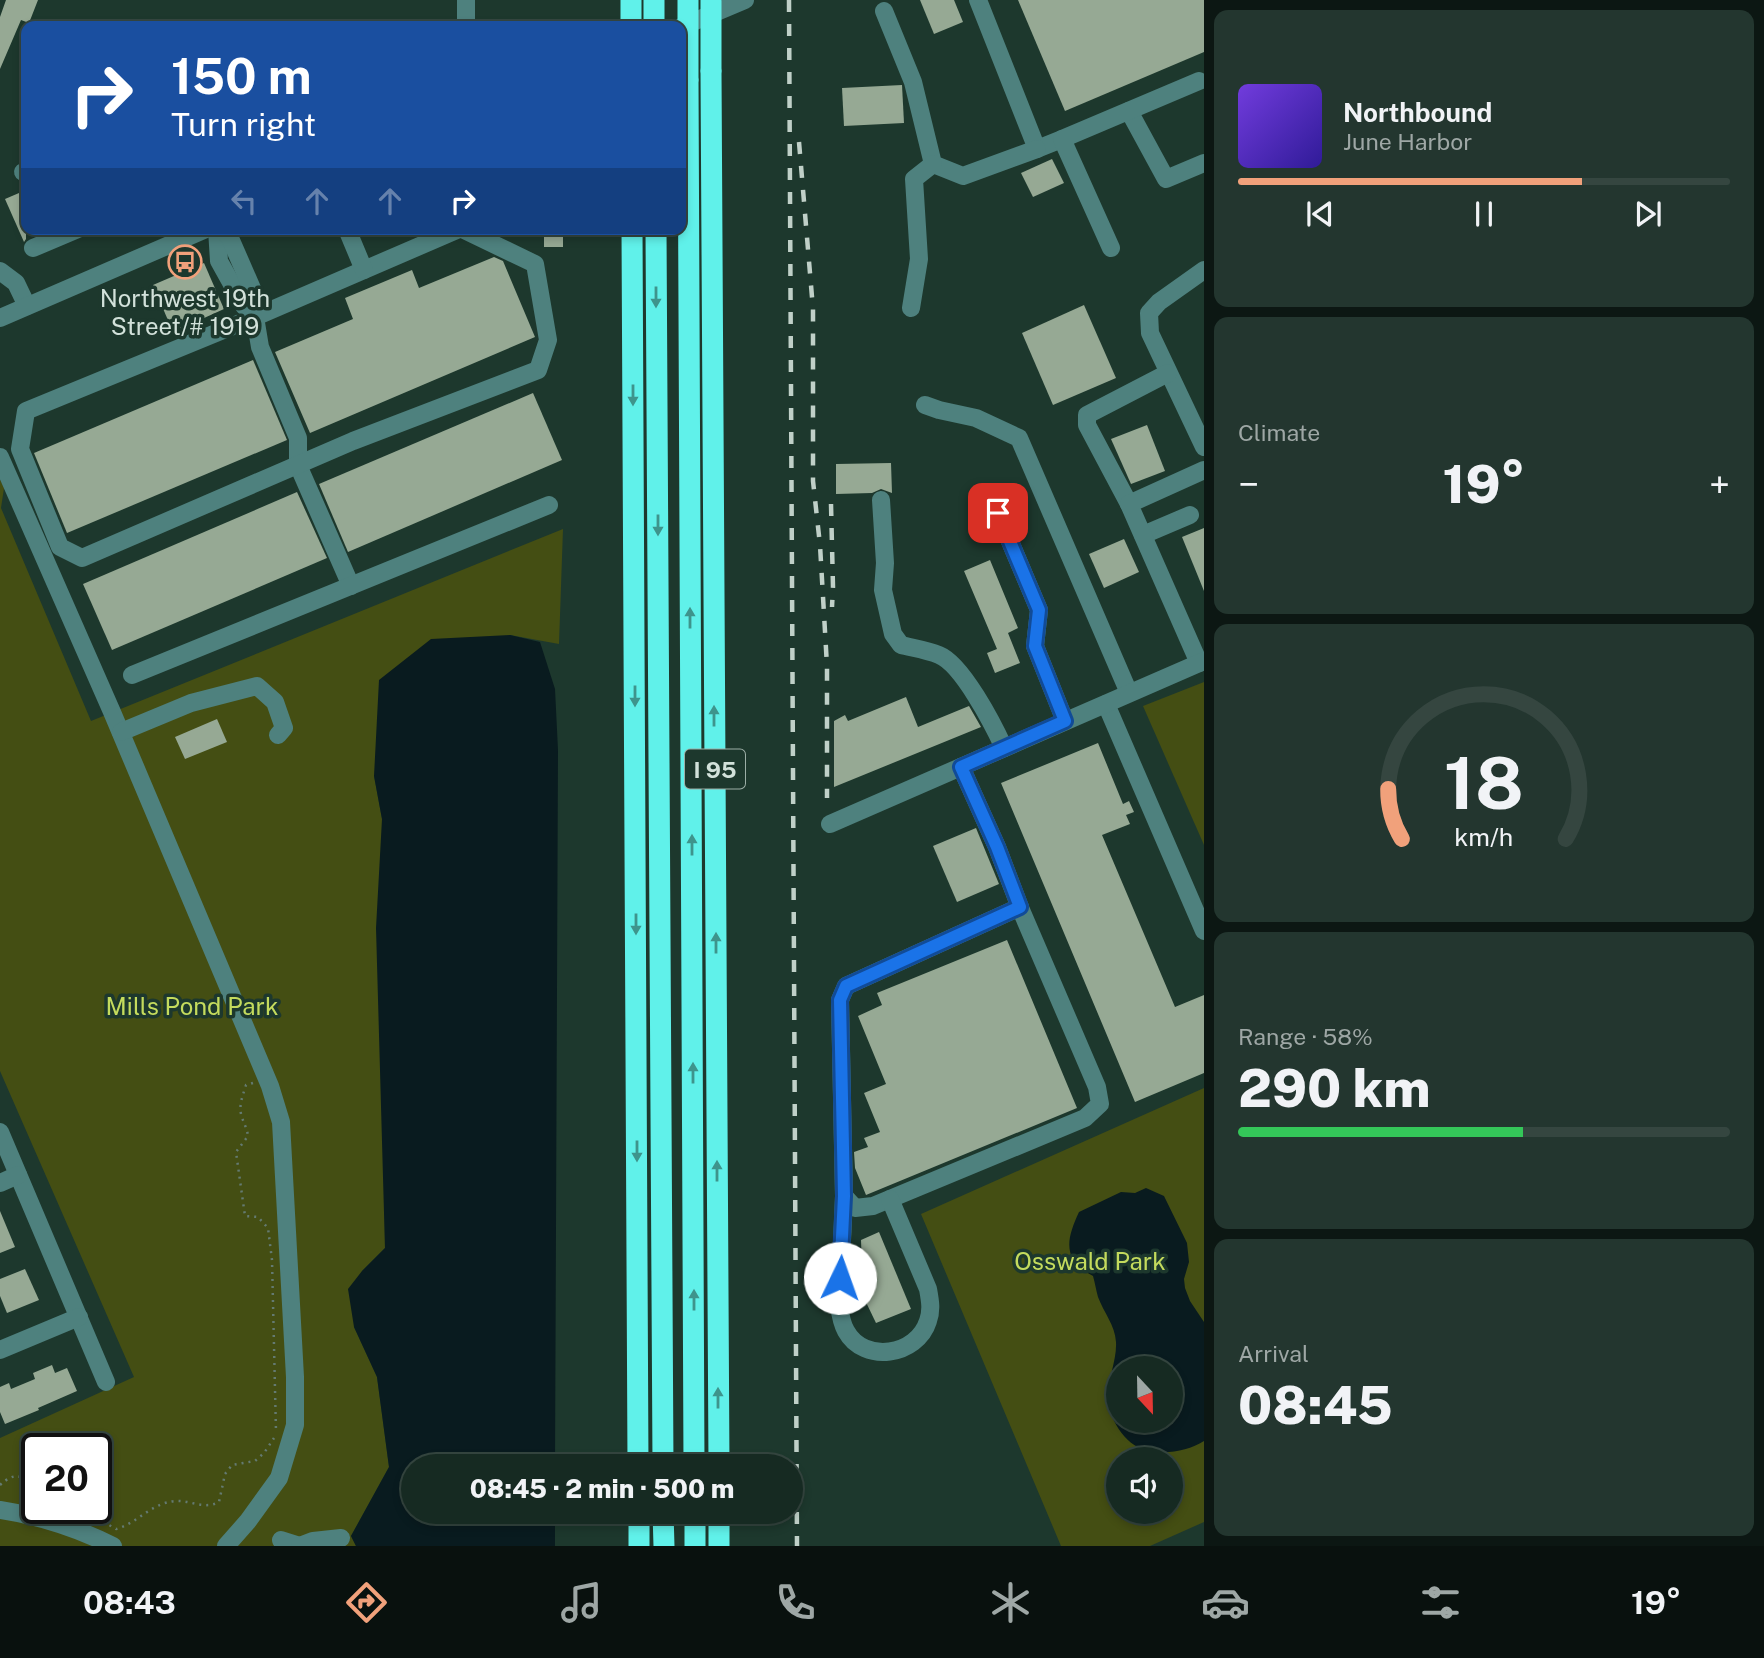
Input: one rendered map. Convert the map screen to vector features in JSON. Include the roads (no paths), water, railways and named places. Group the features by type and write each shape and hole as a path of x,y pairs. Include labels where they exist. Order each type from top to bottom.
{"highway":[{"path":"631,0 631,21"},
{"path":"654,0 654,21"},
{"path":"688,0 694,1454"},
{"name":"I 95","path":"710,0 719,1454"},
{"path":"632,235 638,1454"},
{"path":"656,235 663,1454"},
{"path":"639,1524 639,1546"},
{"path":"663,1524 664,1546"},
{"path":"695,1524 695,1546"},
{"path":"719,1524 719,1546"}],"street":[{"path":"466,0 466,21"},
{"path":"686,25 745,0"},
{"path":"978,0 1037,149"},
{"path":"884,11 914,82 933,164"},
{"path":"933,164 963,176 1062,139 1202,80"},
{"path":"1129,111 1166,179 1204,163"},
{"path":"1062,139 1111,248"},
{"path":"911,308 919,259 914,179 933,164"},
{"path":"33,248 64,235"},
{"path":"0,318 192,235"},
{"path":"219,235 219,261 244,306 255,317 260,347 298,438 298,464 351,586"},
{"path":"349,235 364,270"},
{"path":"453,235 26,411 20,449 60,547 82,558 365,436 538,370 548,340 536,264 476,235"},
{"path":"1204,270 1159,302 1149,313 1150,333 1204,447"},
{"path":"0,271 16,283 27,306"},
{"path":"830,824 1201,662 1129,504 1087,425 1087,415 1168,373"},
{"path":"925,405 976,418 1019,438 1129,693"},
{"path":"0,457 121,732 267,1078 281,1122 295,1377 295,1424 279,1479 226,1546"},
{"path":"1129,504 1204,470"},
{"path":"881,500 885,563 883,590 893,634 901,645 940,655 951,662 995,727 1004,748"},
{"path":"132,675 549,505"},
{"path":"998,513 1039,610 1035,646 1065,721"},
{"path":"1143,535 1190,514"},
{"path":"121,732 191,704 257,686 275,702 284,728 278,735"},
{"path":"1106,704 1204,931"},
{"path":"844,1196 855,1208 873,1206 1085,1118 1100,1104 1097,1087 961,767"},
{"path":"890,1199 928,1289 931,1304 928,1323 907,1347 876,1353 861,1346 845,1330 839,1305 844,1196 840,1000 846,986 1020,907"},
{"path":"0,1132 106,1382"},
{"path":"0,1183 18,1175"},
{"path":"0,1350 79,1317"},
{"path":"0,1510 69,1527 113,1546"},
{"path":"281,1540 300,1546 313,1541 341,1538"}],"railway":[{"path":"789,0 797,1546"},
{"path":"799,142 813,309 813,481 820,545 827,666 827,798"},
{"path":"831,504 832,607"}],"place":[{"name":"Northwest 19th Street/# 1919","path":"185,262"}],"park label":[{"name":"Mills Pond Park","path":"192,1006"},
{"name":"Osswald Park","path":"1090,1261"}]}
